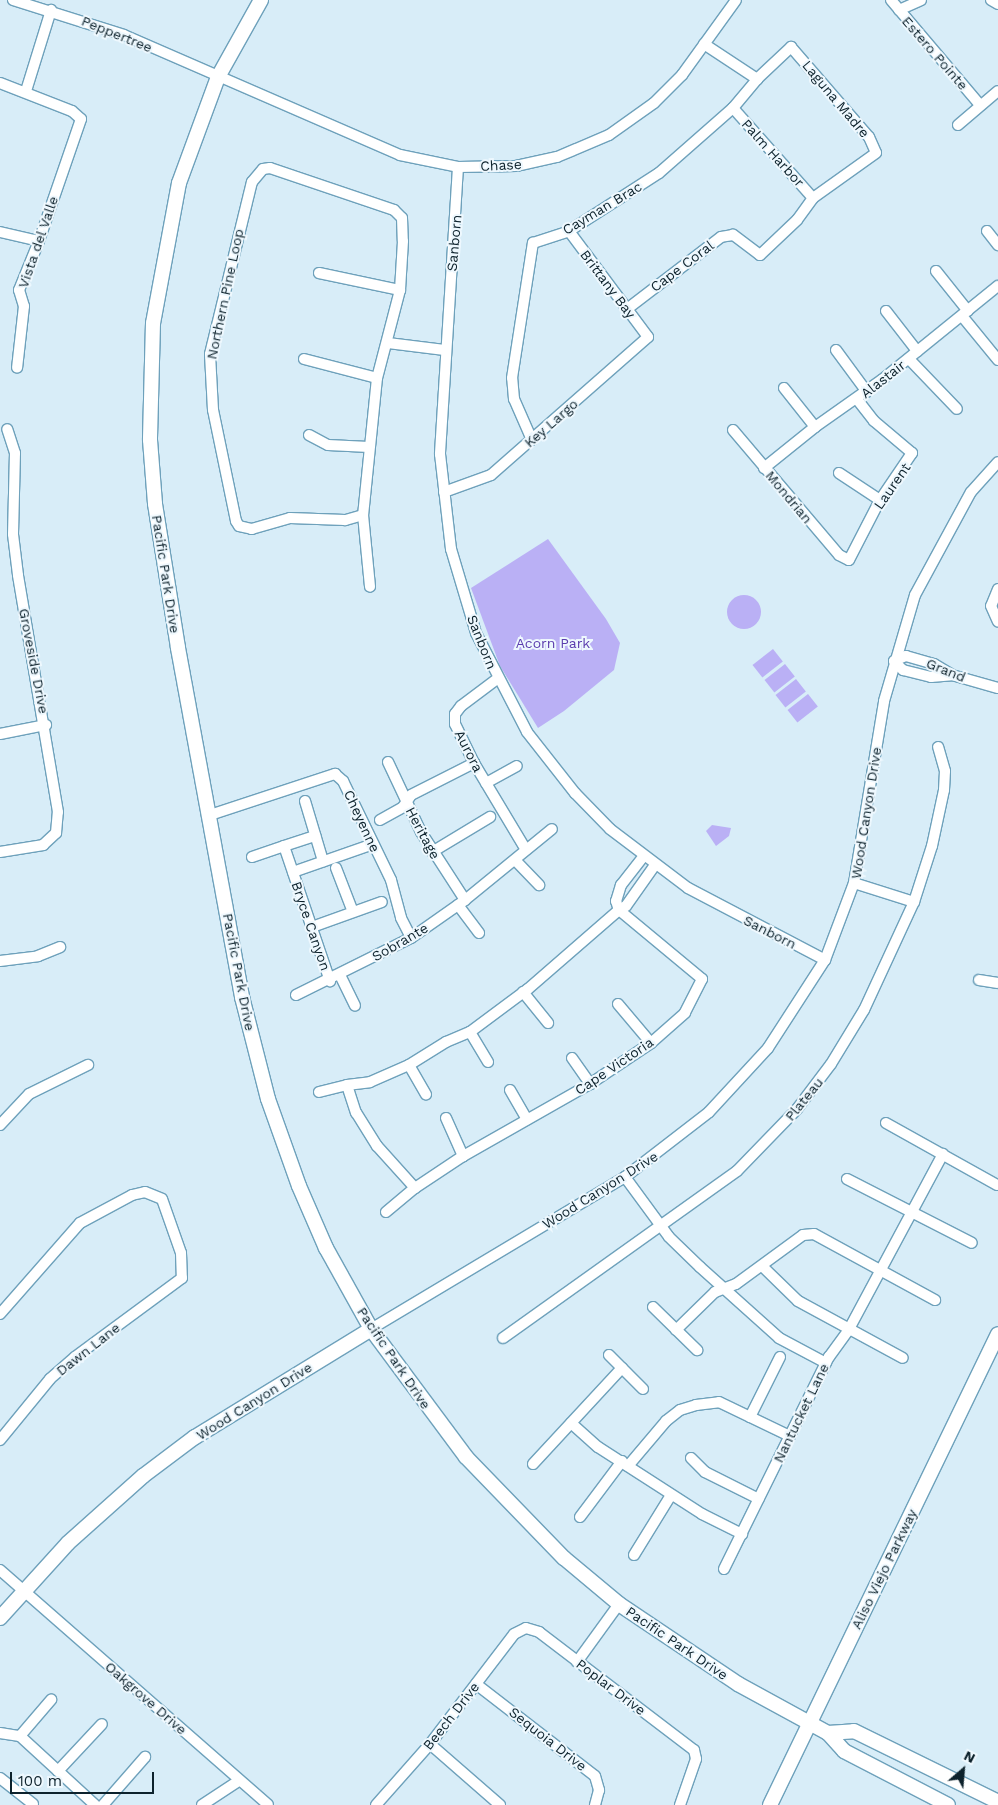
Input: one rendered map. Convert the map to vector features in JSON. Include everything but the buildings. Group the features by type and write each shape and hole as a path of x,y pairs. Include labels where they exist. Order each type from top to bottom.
{"main road":[{"name":"Pacific Park Drive","path":"261,0 218,77 180,183 163,256 150,358 150,440 155,504 242,997 268,1099 299,1186 326,1248 371,1329 444,1430 476,1468 564,1558 619,1604 738,1684 828,1733 844,1751 948,1805"},
{"name":"Wood Canyon Drive","path":"0,1618 24,1590 108,1506 195,1437 371,1329"},
{"name":"Aliso Viejo Parkway","path":"770,1805 998,1334"},
{"name":"Pacific Park Drive","path":"828,1733 854,1732 998,1802"}],"street":[{"name":"Peppertree","path":"13,0 51,10 124,34 218,77"},
{"name":"Chase","path":"218,77 400,155 458,167 516,166 556,157 592,144 654,103 682,75 736,0"},
{"name":"Estero Pointe","path":"891,0 980,105"},
{"path":"899,10 921,0"},
{"path":"991,0 998,4"},
{"path":"0,83 26,91 51,10"},
{"path":"704,44 757,79"},
{"name":"Cayman Brac","path":"532,440 514,399 512,378 533,243 569,231 659,173 733,108 757,79 792,47"},
{"name":"Laguna Madre","path":"792,47 869,137 876,153"},
{"name":"Vista del Valle","path":"17,368 24,306 19,290 40,241 81,119 72,111 26,91"},
{"path":"958,125 998,91"},
{"name":"Palm Harbor","path":"733,108 814,198"},
{"name":"Cape Coral","path":"627,309 721,237 733,235 760,255 797,220 814,198 876,153"},
{"name":"Sanborn","path":"458,167 445,350 440,454 451,549 476,633 497,679 527,732 551,765 590,809 643,857 715,904 825,960"},
{"name":"Northern Pine Loop","path":"270,168 400,214 403,241 400,290 388,343 377,378 363,515 345,520 290,518 252,529 239,526 236,521 213,410 210,354 238,229 257,174 270,168"},
{"name":"Brittany Bay","path":"569,231 648,337"},
{"path":"987,231 998,245"},
{"path":"0,232 40,241"},
{"path":"936,271 998,360"},
{"path":"320,273 400,290"},
{"name":"Alastair","path":"764,468 815,427 867,392 998,286"},
{"path":"886,311 917,351"},
{"name":"Key Largo","path":"444,492 490,474 532,440 648,337"},
{"path":"388,343 445,350"},
{"path":"836,350 867,392"},
{"path":"304,359 377,378"},
{"path":"909,359 957,409"},
{"path":"784,388 815,427"},
{"name":"Laurent","path":"849,560 880,500 912,453 874,421 857,399"},
{"name":"Groveside Drive","path":"0,852 43,844 56,833 58,812 46,725 30,653 13,534 15,453 8,429"},
{"name":"Mondrian","path":"733,430 839,555 849,560"},
{"path":"309,435 328,444 369,446"},
{"name":"Wood Canyon Drive","path":"371,1329 625,1177 710,1112 768,1048 825,960 854,883 884,701 894,661 915,595 971,492 998,462"},
{"path":"839,473 880,500"},
{"path":"363,515 370,587"},
{"path":"995,617 991,606 998,589"},
{"name":"Grand","path":"894,661 906,656 934,664 952,675 998,688"},
{"name":"Aurora","path":"497,679 455,714 455,724 474,763 526,850"},
{"path":"0,734 46,725"},
{"name":"Plateau","path":"503,1338 737,1171 797,1108 832,1064 864,1010 914,902 932,846 944,790 945,771 938,748"},
{"name":"Heritage","path":"388,762 432,852 462,902"},
{"path":"380,820 403,807 411,795 474,763"},
{"name":"Aurora","path":"486,783 517,766"},
{"name":"Cheyenne","path":"210,815 335,774 343,781 391,880 401,918 411,938"},
{"path":"305,801 323,861"},
{"path":"432,852 490,817"},
{"name":"Sobrante","path":"296,995 330,981 411,938 462,902 552,829"},
{"path":"252,856 315,836"},
{"name":"Bryce Canyon","path":"293,872 373,844"},
{"name":"Bryce Canyon","path":"284,846 330,981"},
{"path":"619,910 616,901 620,884 643,857"},
{"path":"514,860 539,884"},
{"path":"319,1092 370,1082 409,1065 446,1042 470,1032 523,992 626,906 655,865"},
{"path":"336,868 352,912"},
{"path":"854,883 914,902"},
{"path":"312,927 382,902"},
{"path":"462,902 479,933"},
{"name":"Cape Victoria","path":"386,1212 415,1188 463,1156 590,1084 651,1043 685,1013 702,980 619,910"},
{"path":"0,961 38,956 60,947"},
{"path":"340,975 355,1006"},
{"path":"979,980 998,983"},
{"path":"523,992 548,1023"},
{"path":"618,1004 651,1043"},
{"path":"470,1032 488,1062"},
{"path":"572,1058 590,1084"},
{"path":"0,1125 29,1094 88,1065"},
{"path":"409,1065 426,1095"},
{"path":"347,1085 356,1113 377,1146 415,1188"},
{"path":"510,1090 527,1120"},
{"path":"446,1118 463,1156"},
{"path":"886,1123 997,1185"},
{"name":"Nantucket Lane","path":"724,1569 826,1363 848,1330 943,1154"},
{"path":"625,1177 660,1225 684,1251 779,1338 826,1363"},
{"path":"847,1179 972,1243"},
{"name":"Dawn Lane","path":"0,1314 80,1223 132,1195 145,1192 156,1195 168,1211 184,1269 182,1278 174,1286 56,1374 0,1440"},
{"path":"676,1330 715,1292 726,1288 762,1266 803,1235 814,1234 880,1272 890,1274 935,1300"},
{"path":"762,1266 798,1301 848,1330 856,1331 903,1358"},
{"path":"653,1307 697,1350"},
{"path":"609,1355 643,1390"},
{"path":"750,1417 780,1358"},
{"path":"533,1464 622,1368"},
{"path":"580,1518 625,1463 666,1421 680,1410 719,1402 790,1436"},
{"path":"571,1422 598,1447 671,1494 742,1534"},
{"path":"691,1458 705,1472 760,1498"},
{"path":"634,1555 671,1494"},
{"name":"Oakgrove Drive","path":"0,1570 268,1805"},
{"path":"577,1662 619,1604"},
{"name":"Poplar Drive","path":"526,1628 539,1632 694,1750 696,1759 680,1805"},
{"name":"Beech Drive","path":"376,1805 430,1744 514,1634 526,1628"},
{"name":"Sequoia Drive","path":"476,1684 595,1776 599,1790 595,1805"},
{"path":"20,1736 51,1700"},
{"path":"58,1771 102,1724"},
{"path":"0,1733 20,1736 95,1805"},
{"path":"430,1744 500,1805"},
{"path":"103,1805 145,1757"},
{"path":"0,1778 33,1804"},
{"path":"202,1805 240,1780"}],"green space":[{"name":"Acorn Park","path":"548,539 606,619 620,643 614,670 564,711 538,728 500,666 471,588"},
{"path":"744,595 751,596 756,600 760,605 760,619 756,624 751,628 744,629 737,628 732,624 728,619 727,612 728,605 732,600 737,596"},
{"path":"773,649 783,662 762,678 753,665"},
{"path":"785,664 795,677 774,693 765,680"},
{"path":"796,679 806,692 785,708 776,695"},
{"path":"808,694 818,707 797,723 788,710"},
{"path":"712,825 731,828 729,836 716,846 706,831"}]}
